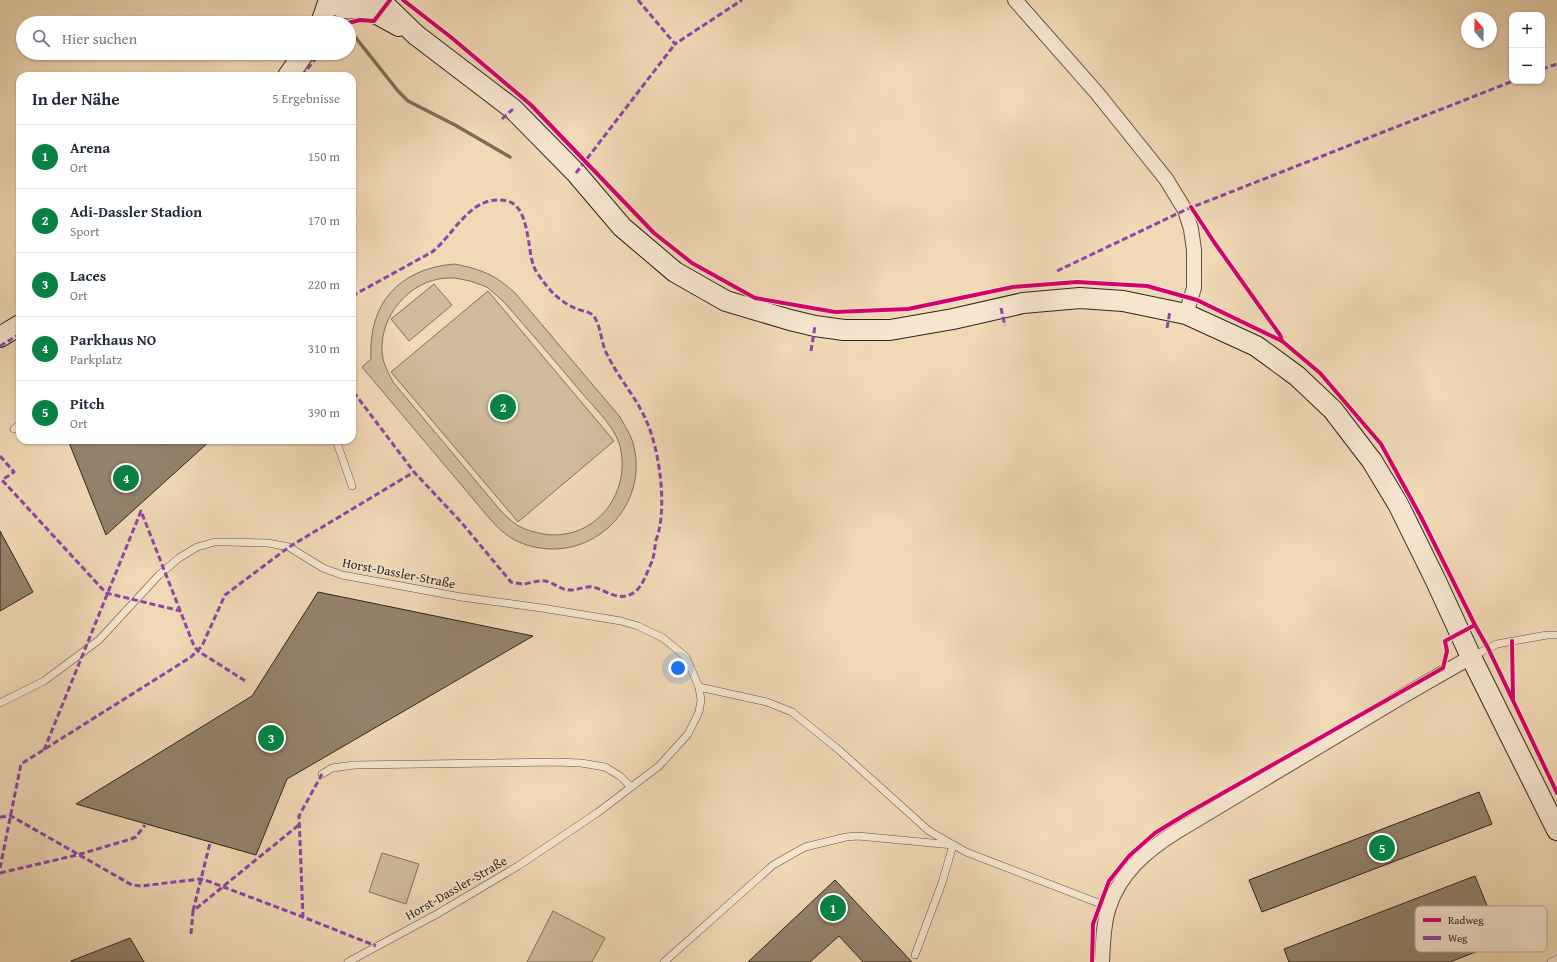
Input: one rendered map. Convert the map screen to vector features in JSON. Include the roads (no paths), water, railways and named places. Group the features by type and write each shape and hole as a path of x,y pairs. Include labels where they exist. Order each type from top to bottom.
{"street":[{"path":"382,0 385,5 416,35 513,109 576,173 622,227 675,272 726,301 790,320 815,326 844,330 890,330 953,319 1023,303 1080,298 1123,301 1186,314 1256,346 1297,376 1333,410 1372,461 1398,504 1471,657 1557,830"},
{"path":"1015,0 1102,99 1166,179 1185,210 1191,230 1194,250 1194,288 1186,314"},
{"path":"347,3 379,15 416,35"},
{"path":"330,16 347,3"},
{"path":"336,16 347,3"},
{"path":"291,72 299,60"},
{"path":"0,337 16,327"},
{"path":"1102,962 1104,926 1109,907 1118,887 1143,855 1158,843 1396,700 1471,657"}],"lane":[{"path":"337,444 352,486"},
{"name":"Horst-Dassler-Straße","path":"0,703 44,681 99,640 159,575 179,558 197,547 215,542 268,543 289,547 322,568 342,575 461,597 556,610 638,626 663,638 686,657 700,687 701,700 699,712 688,734 659,766 591,817 518,866 437,914 352,961"},
{"path":"1471,657 1497,644 1547,635 1557,635"},
{"path":"700,687 766,702 792,712 839,750 929,831 966,852 1109,907"},
{"path":"322,774 332,768 354,765 595,764 605,767 620,776 631,786"},
{"path":"664,962 773,865 805,847 846,837 858,836 953,845"},
{"path":"915,956 942,883 953,845"},
{"path":"1551,962 1557,959"}],"waterway":[{"path":"356,38 398,91 408,101 455,125 510,157"}],"place":[{"name":"Adi-Dassler Stadion","path":"503,407"},
{"name":"Parkhaus NO","path":"126,478"},
{"name":"Laces","path":"271,738"},
{"name":"Pitch","path":"1382,848"},
{"name":"Arena","path":"833,908"}]}
